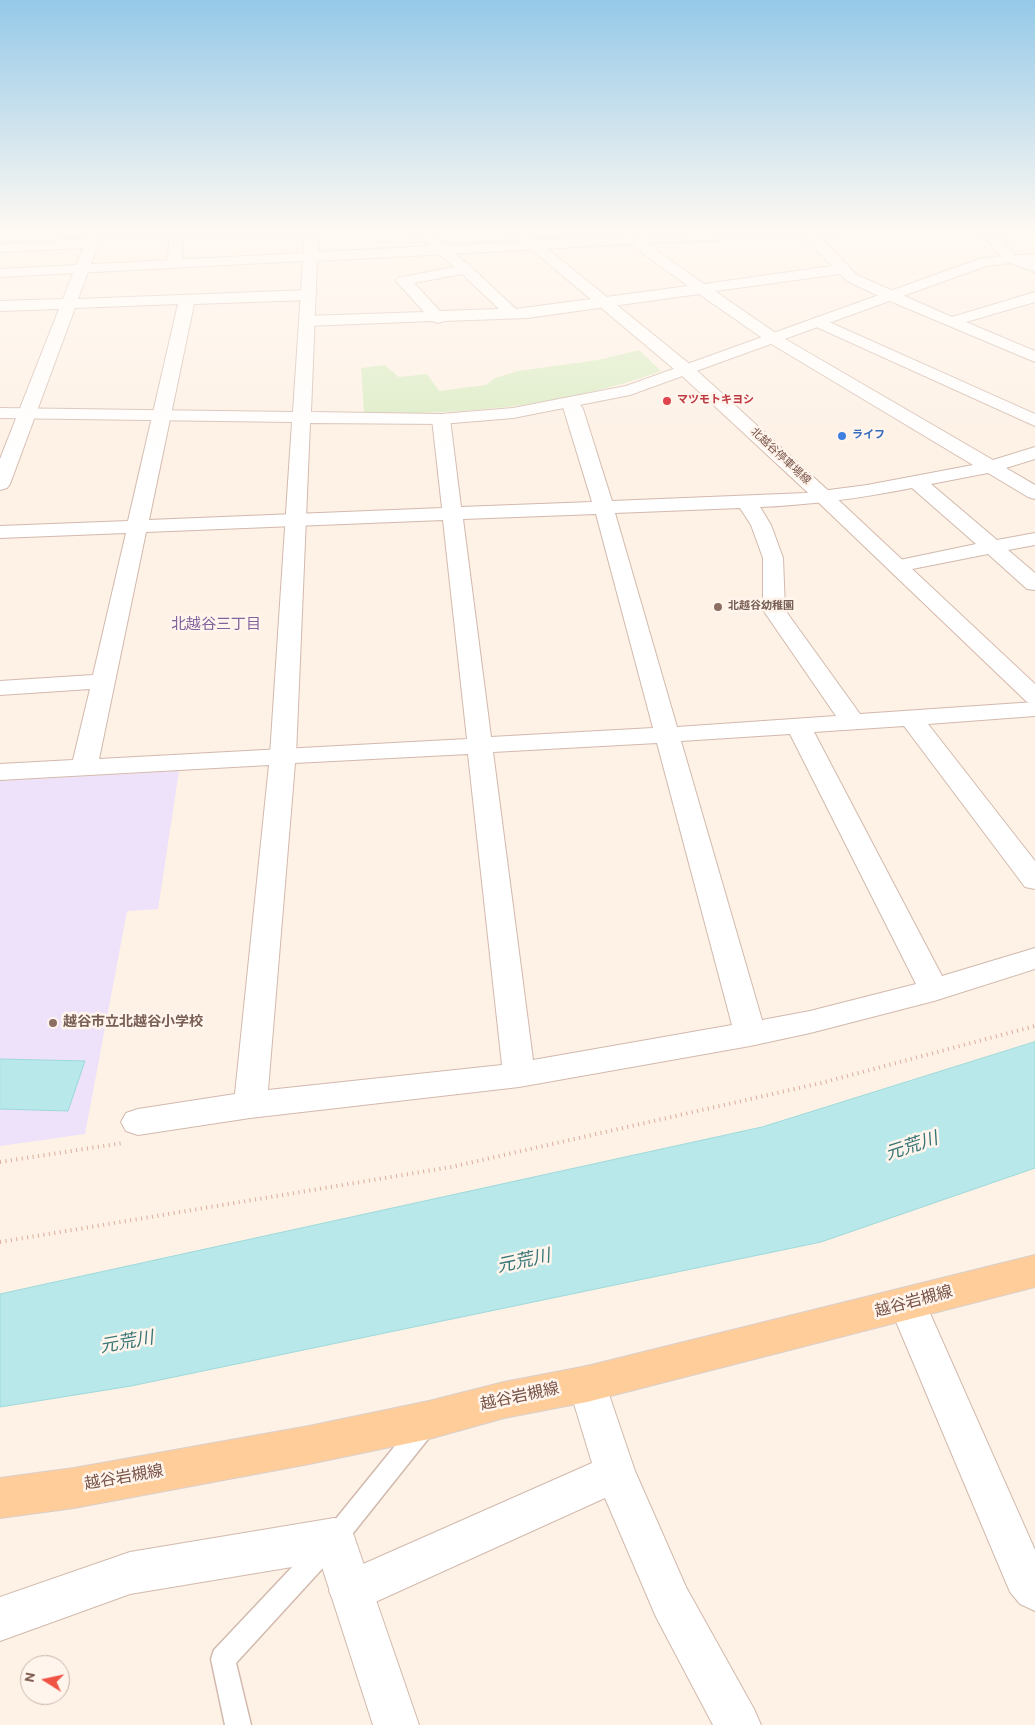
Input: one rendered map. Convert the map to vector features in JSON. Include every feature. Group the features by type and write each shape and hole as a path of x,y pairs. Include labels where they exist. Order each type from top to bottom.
{"main road":[{"name":"越谷岩槻線","path":"0,1498 74,1488 309,1445 429,1420 504,1400 587,1384 908,1305 1035,1270"}],"street":[{"path":"0,484 66,310"},
{"path":"85,766 185,310"},
{"path":"250,1105 283,755 307,310"},
{"path":"430,310 438,318"},
{"path":"508,310 513,314"},
{"path":"307,321 438,318 513,314 550,310"},
{"name":"北越谷停車場線","path":"611,310 686,370 825,498 1035,697"},
{"path":"732,310 774,339 1035,493"},
{"path":"0,413 441,419 513,413 571,404 630,390 853,310"},
{"path":"922,310 1035,357"},
{"path":"952,322 994,310"},
{"path":"818,322 1035,421"},
{"path":"571,404 604,508 750,1034"},
{"path":"441,419 519,1075"},
{"path":"0,532 825,498 990,466 1035,453"},
{"path":"915,481 1035,584"},
{"path":"746,501 761,525 773,558 774,610 853,722"},
{"path":"897,566 1035,540"},
{"path":"0,688 104,681"},
{"path":"0,772 667,735 1035,709"},
{"path":"911,718 1035,880"},
{"path":"798,726 934,990"},
{"path":"138,1122 250,1105 519,1075 750,1034 810,1022 934,990 1035,958"},
{"path":"908,1305 1025,1577 1035,1589"},
{"path":"587,1384 615,1473 671,1602 738,1725"},
{"path":"351,1591 615,1473"},
{"path":"0,1619 130,1573 334,1539 396,1725"}],"lane":[{"path":"238,1725 223,1659 334,1539 429,1420"}],"path":[{"path":"0,1242 451,1167 821,1083 1035,1026"}],"shaded area":[{"name":"越谷市立北越谷小学校","path":"179,771 158,909 127,911 85,1134 0,1146 0,781"}],"green space":[{"path":"639,350 661,371 589,393 515,406 477,410 364,413 361,368 385,365 399,377 427,374 439,391 486,385 495,378 518,371 598,360"}],"water":[{"name":"元荒川","path":"1035,1042 1035,1168 821,1242 131,1386 0,1407 0,1294 762,1127"},
{"path":"0,1059 85,1061 68,1111 0,1109"}],"place":[{"name":"マツモトキヨシ","path":"667,401"},
{"name":"ライフ","path":"842,436"},
{"name":"北越谷幼稚園","path":"718,607"},
{"name":"越谷市立北越谷小学校","path":"53,1023"}],"district":[{"name":"北越谷三丁目","path":"216,626"}]}
